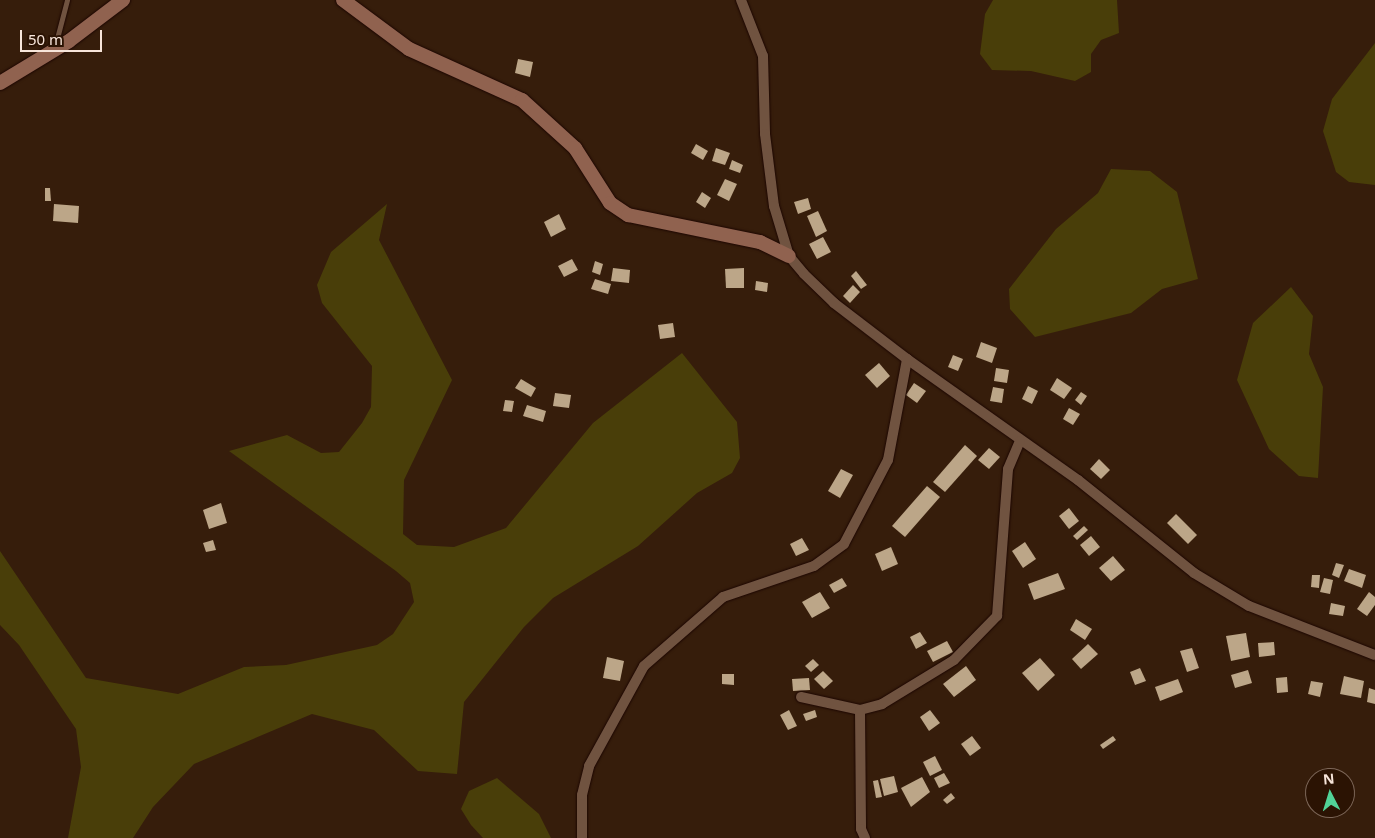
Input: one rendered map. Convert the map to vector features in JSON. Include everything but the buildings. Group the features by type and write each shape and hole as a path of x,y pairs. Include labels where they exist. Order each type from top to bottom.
{"street":[{"path":"0,83 53,51 123,0"},
{"path":"343,0 409,49 522,100 575,148 610,203 628,215 760,242 789,256 834,302 907,359 1224,592 1249,606 1375,655"},
{"path":"741,0 763,56 768,171 789,256"},
{"path":"582,838 582,795 589,766 644,666 723,597 814,566 844,544 888,460 907,359"},
{"path":"801,697 860,710 912,688 954,660 997,616 1006,484 1020,441"},
{"path":"860,710 861,829 865,838"}],"lane":[{"path":"53,51 67,0"}],"shaded area":[{"path":"993,0 1117,0 1119,33 1101,40 1091,54 1091,72 1075,81 1031,71 992,70 980,54 985,14"},
{"path":"1375,43 1375,185 1349,182 1336,172 1323,131 1332,99"},
{"path":"1111,169 1150,171 1177,192 1198,279 1162,289 1131,313 1035,337 1010,309 1009,289 1056,229 1098,193"},
{"path":"387,204 379,240 452,380 404,480 403,534 417,545 454,547 506,528 593,423 682,353 737,422 740,458 732,473 697,493 638,546 553,598 524,627 464,702 457,774 418,771 374,730 312,714 194,764 153,807 133,838 68,838 81,767 76,729 19,645 0,625 0,551 86,678 178,694 244,667 286,665 377,645 393,634 414,602 410,583 396,571 229,451 287,435 321,453 339,452 362,423 371,407 372,366 322,303 317,285 331,252"},
{"path":"1291,287 1313,316 1309,354 1323,387 1318,478 1299,476 1269,449 1237,380 1253,323"},
{"path":"497,778 539,814 551,838 483,838 471,825 461,809 469,791"}]}
